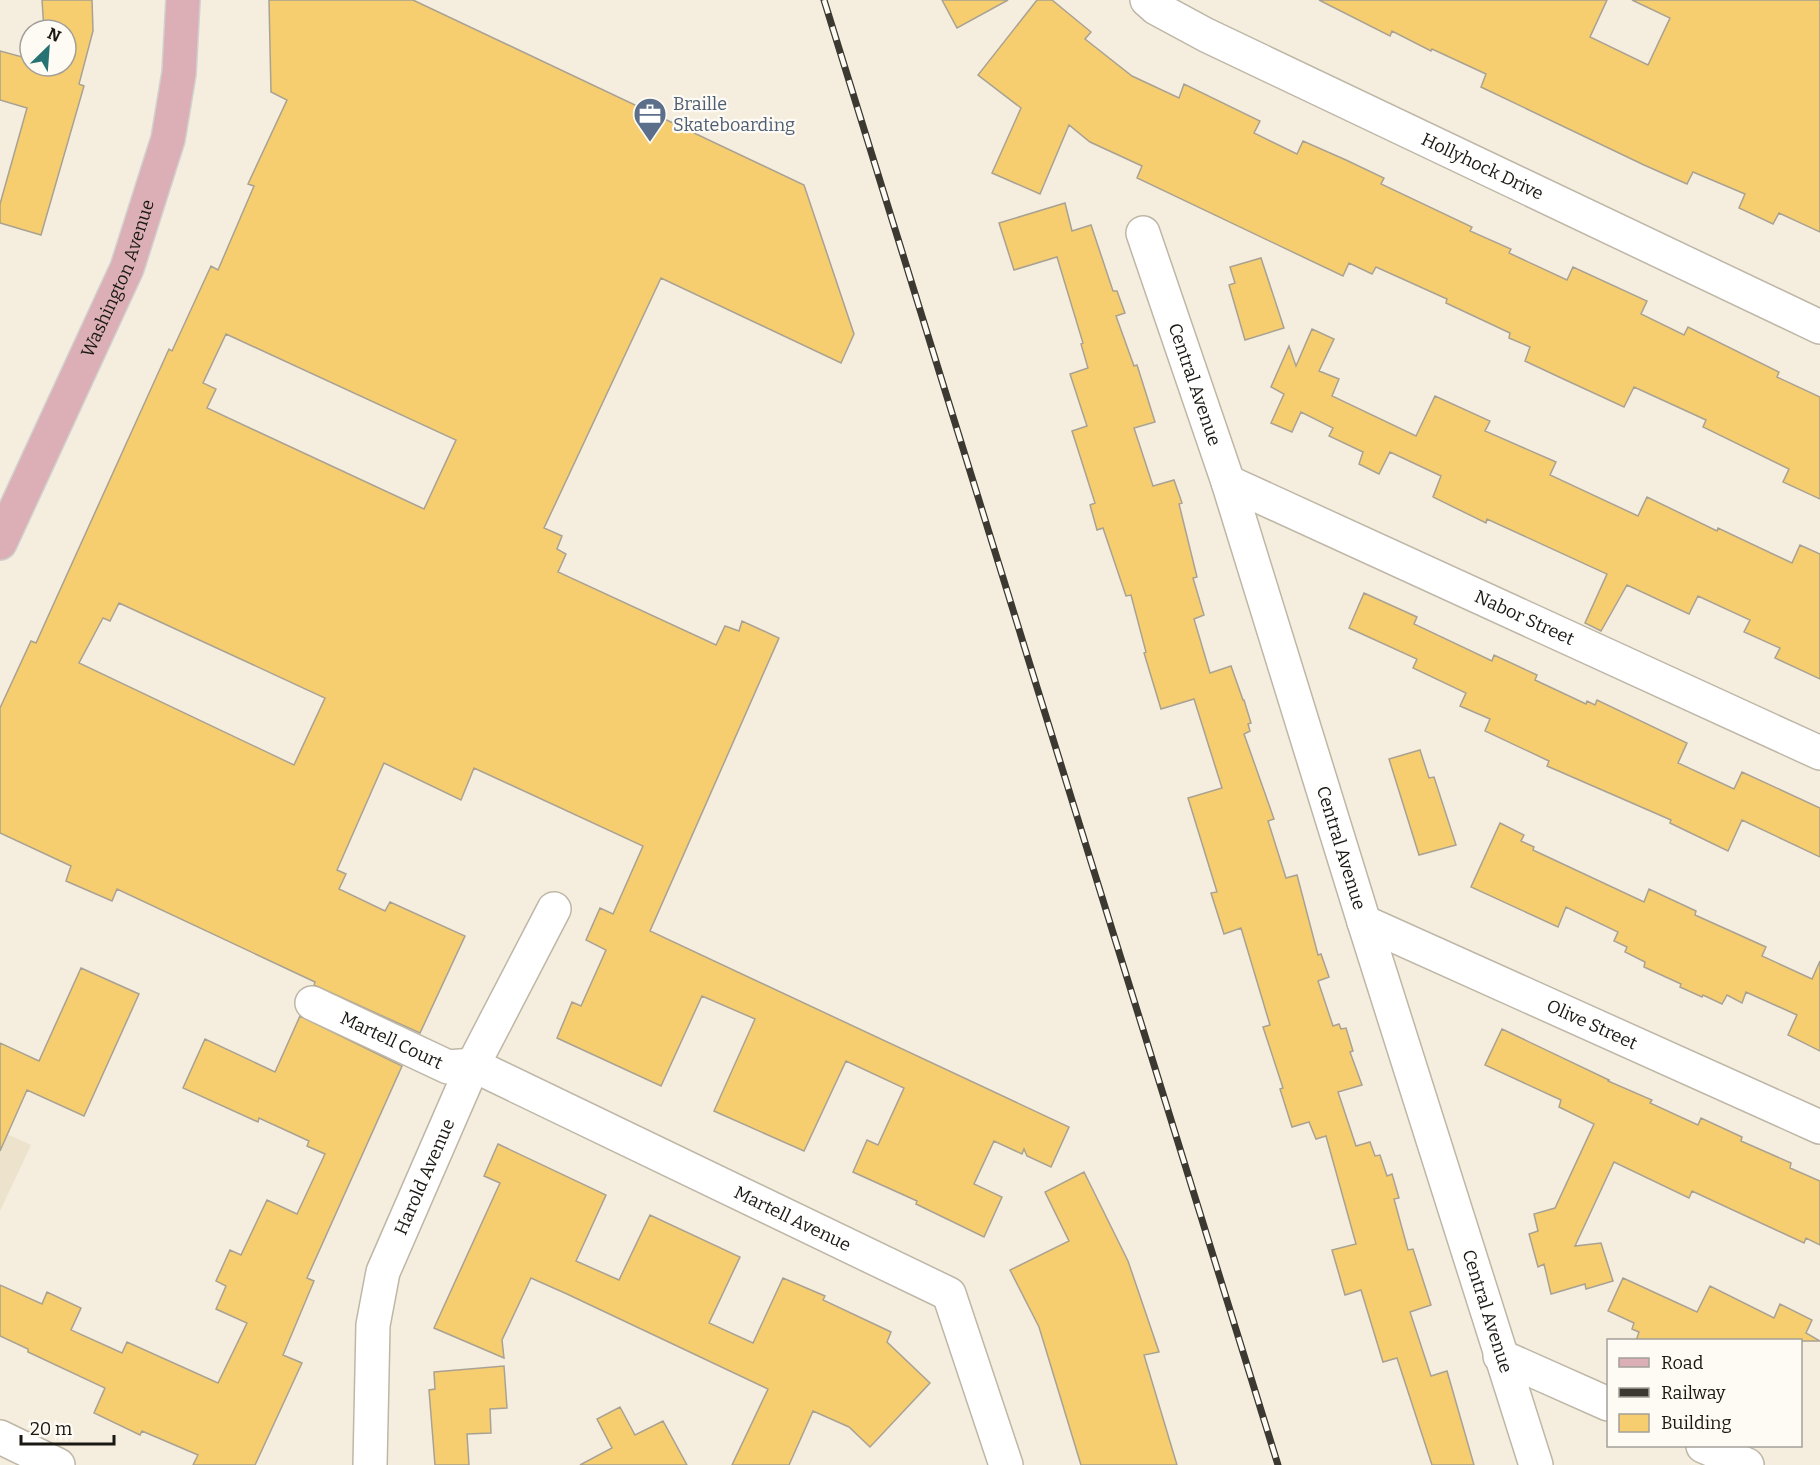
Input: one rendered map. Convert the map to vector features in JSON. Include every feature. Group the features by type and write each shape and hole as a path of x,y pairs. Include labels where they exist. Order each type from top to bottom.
{"main road":[{"name":"Washington Avenue","path":"0,543 127,268 168,138 179,73 183,0"}],"street":[{"name":"Hollyhock Drive","path":"1147,0 1156,8 1206,35 1820,327"},
{"name":"Central Avenue","path":"1143,233 1228,482 1536,1465"},
{"name":"Nabor Street","path":"1228,482 1820,753"},
{"name":"Harold Avenue","path":"370,1465 373,1325 383,1272 473,1065 554,909"},
{"name":"Olive Street","path":"1364,922 1820,1127"},
{"name":"Martell Court","path":"312,1003 448,1067 473,1065"},
{"name":"Martell Avenue","path":"473,1065 949,1294 1006,1465"},
{"path":"1500,1356 1607,1404"},
{"path":"0,1437 58,1465"},
{"path":"1705,1447 1747,1465"}],"shaded area":[{"path":"0,1131 31,1145 0,1211"}],"building":[{"path":"42,0 92,0 93,31 79,84 84,86 41,235 0,223 0,204 27,108 0,100 0,51 18,56 18,78 78,78 78,18 43,18"},
{"path":"269,0 413,0 804,185 854,334 841,363 661,278 544,528 562,536 557,549 566,554 558,572 716,645 725,626 739,631 742,621 779,638 650,931 1069,1127 1051,1167 1027,1156 1024,1149 1022,1154 994,1141 974,1184 1002,1197 984,1237 916,1204 917,1201 853,1172 867,1140 878,1145 904,1088 846,1061 804,1151 714,1111 755,1019 702,996 661,1086 557,1038 572,1002 581,1006 606,950 586,940 600,908 613,914 643,846 474,768 461,800 384,763 337,870 346,874 339,889 385,911 390,902 465,936 420,1033 314,985 315,982 117,889 112,901 66,881 71,866 0,833 0,708 31,641 36,643 169,349 172,351 211,266 218,270 254,186 248,184 287,100 271,92","holes":["226,334 456,440 424,509 207,408 216,389 203,383","119,603 325,698 294,765 79,663 103,618 110,621"]},
{"path":"942,0 1008,0 957,28"},
{"path":"1037,0 1052,0 1091,32 1085,39 1132,76 1179,98 1184,84 1260,121 1254,133 1297,154 1303,141 1346,160 1384,178 1381,184 1472,227 1470,231 1511,249 1509,253 1567,280 1573,267 1647,301 1641,314 1684,335 1688,327 1779,372 1777,377 1820,397 1820,499 1783,482 1789,469 1703,427 1706,420 1634,387 1624,407 1559,377 1525,361 1530,347 1509,338 1510,333 1446,303 1447,299 1376,267 1372,274 1349,263 1343,276 1137,178 1142,166 1090,142 1069,125 1040,194 992,173 1021,108 978,75"},
{"path":"1319,0 1607,0 1590,37 1648,65 1670,18 1632,0 1820,0 1820,232 1779,213 1773,224 1739,208 1745,194 1693,172 1687,184 1644,165 1481,87 1486,74 1432,49 1431,51 1392,31 1390,36"},
{"path":"1065,203 1072,231 1091,225 1113,291 1117,291 1125,313 1116,316 1134,366 1137,365 1155,422 1134,428 1153,486 1174,480 1182,503 1179,504 1197,577 1193,578 1204,615 1194,619 1210,673 1231,666 1244,700 1251,723 1248,724 1250,731 1244,734 1274,819 1268,821 1286,878 1297,875 1318,955 1321,954 1329,977 1318,981 1333,1026 1339,1024 1341,1029 1346,1028 1353,1051 1350,1052 1362,1085 1338,1092 1356,1146 1370,1142 1375,1156 1380,1155 1387,1176 1392,1174 1399,1198 1394,1199 1408,1250 1413,1249 1431,1305 1410,1312 1431,1376 1447,1371 1474,1465 1432,1465 1397,1358 1383,1362 1361,1290 1345,1295 1332,1250 1356,1244 1326,1136 1316,1139 1309,1122 1292,1127 1280,1089 1283,1088 1263,1027 1270,1025 1241,928 1224,934 1211,893 1217,892 1188,798 1222,788 1194,699 1161,709 1144,653 1146,652 1131,595 1126,596 1103,528 1097,530 1090,505 1095,503 1072,431 1087,426 1070,374 1088,368 1081,344 1083,343 1057,257 1014,270 999,223"},
{"path":"1261,258 1284,328 1245,340 1229,285 1235,283 1230,267"},
{"path":"1312,329 1334,339 1319,371 1339,379 1332,396 1416,436 1435,396 1490,421 1485,431 1556,462 1550,475 1638,516 1647,497 1717,531 1718,528 1792,563 1800,545 1820,554 1820,679 1775,658 1780,648 1744,632 1750,620 1698,596 1689,614 1627,585 1601,631 1585,623 1607,574 1487,519 1486,523 1433,497 1441,476 1390,452 1379,474 1359,464 1363,452 1329,436 1333,428 1301,412 1292,432 1271,423 1284,394 1271,387 1289,346 1296,366"},
{"path":"1364,593 1417,617 1414,624 1492,661 1494,655 1537,675 1535,680 1586,704 1587,701 1595,705 1597,700 1687,743 1678,763 1734,789 1742,772 1820,808 1820,857 1742,820 1728,851 1670,823 1671,820 1547,766 1549,761 1485,731 1490,719 1460,706 1466,693 1413,668 1417,659 1349,628"},
{"path":"1420,750 1429,778 1434,777 1456,845 1419,855 1389,759"},
{"path":"1500,823 1524,835 1521,841 1534,847 1533,850 1644,902 1649,889 1696,911 1695,915 1766,947 1762,956 1812,979 1820,961 1820,1051 1788,1035 1797,1015 1746,992 1742,1003 1727,995 1722,1004 1703,995 1702,997 1680,987 1681,984 1644,967 1645,962 1625,952 1627,947 1614,941 1618,932 1566,907 1558,927 1471,887"},
{"path":"81,968 139,994 84,1116 27,1090 0,1151 0,1043 39,1061"},
{"path":"300,1016 402,1066 307,1278 314,1281 283,1355 302,1363 255,1465 193,1465 198,1455 142,1431 140,1435 94,1413 105,1388 28,1352 28,1349 0,1336 0,1285 42,1304 47,1292 81,1308 71,1330 122,1353 127,1342 218,1383 247,1323 216,1309 226,1286 216,1281 230,1250 241,1255 267,1200 297,1214 325,1154 307,1146 309,1141 259,1118 258,1122 183,1088 205,1039 275,1072"},
{"path":"1502,1029 1652,1100 1650,1103 1698,1125 1701,1118 1742,1137 1741,1141 1791,1163 1790,1168 1820,1181 1820,1245 1806,1238 1804,1243 1692,1191 1689,1198 1614,1162 1575,1246 1601,1243 1613,1281 1586,1289 1585,1284 1551,1294 1544,1264 1538,1267 1529,1234 1538,1231 1534,1214 1555,1208 1594,1124 1559,1107 1561,1100 1485,1065"},
{"path":"498,1144 606,1195 576,1261 619,1280 650,1215 740,1257 709,1323 753,1343 783,1278 825,1296 823,1300 891,1332 887,1342 930,1383 870,1447 849,1427 813,1411 789,1465 732,1465 768,1389 567,1294 531,1278 502,1340 504,1358 434,1328 500,1183 484,1176"},
{"path":"1084,1172 1128,1261 1159,1352 1144,1355 1177,1465 1081,1465 1039,1327 1010,1270 1069,1241 1045,1192"},
{"path":"1623,1278 1697,1312 1710,1286 1774,1318 1780,1304 1812,1320 1806,1333 1820,1341 1802,1341 1802,1339 1637,1339 1639,1332 1632,1329 1634,1323 1608,1311"},
{"path":"504,1366 507,1408 490,1409 491,1433 467,1434 469,1465 435,1465 429,1390 435,1389 434,1372"},
{"path":"620,1407 635,1435 663,1421 687,1465 580,1465 612,1448 597,1419"}],"railway":[{"path":"824,0 1278,1465"}],"place":[{"name":"Braille Skateboarding","path":"650,143"}]}
